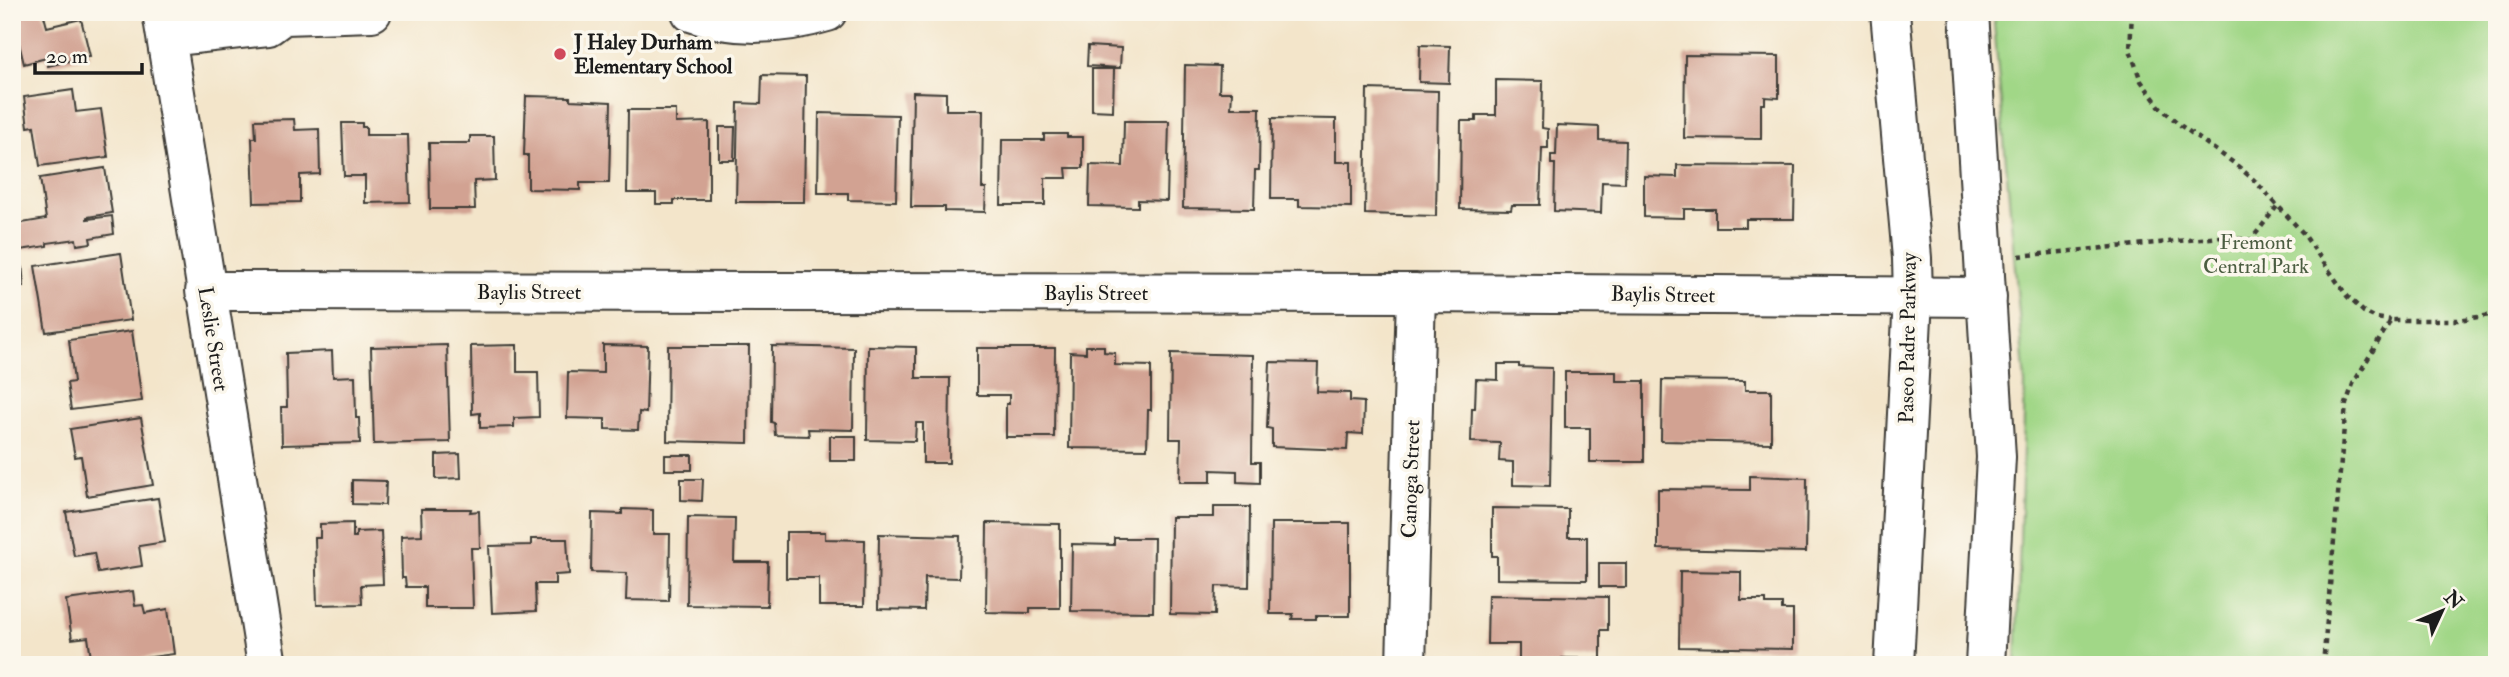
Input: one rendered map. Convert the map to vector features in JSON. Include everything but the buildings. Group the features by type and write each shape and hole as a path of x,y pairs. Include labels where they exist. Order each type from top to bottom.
{"street":[{"path":"164,25 268,26 286,13 372,12"},
{"path":"691,12 716,21 753,22 801,20 827,12"},
{"name":"Paseo Padre Parkway","path":"1890,12 1912,258 1913,298 1894,665"},
{"path":"1969,12 1996,457 1985,665"},
{"name":"Leslie Street","path":"164,25 267,665"},
{"name":"Baylis Street","path":"205,291 1987,297"},
{"name":"Canoga Street","path":"1406,665 1416,293"}],"path":[{"path":"2132,12 2130,50 2141,81 2160,107 2205,144 2234,163 2278,205 2303,233 2347,296 2364,312 2376,318 2391,320 2458,320 2497,313"},
{"path":"2026,255 2221,237 2251,240 2278,205"},
{"path":"2323,665 2346,404 2353,384 2391,320"}],"green space":[{"name":"Fremont Central Park","path":"1993,12 2497,12 2497,665 2016,665 2025,384"}],"place":[{"name":"J Haley Durham Elementary School","path":"560,54"}]}
